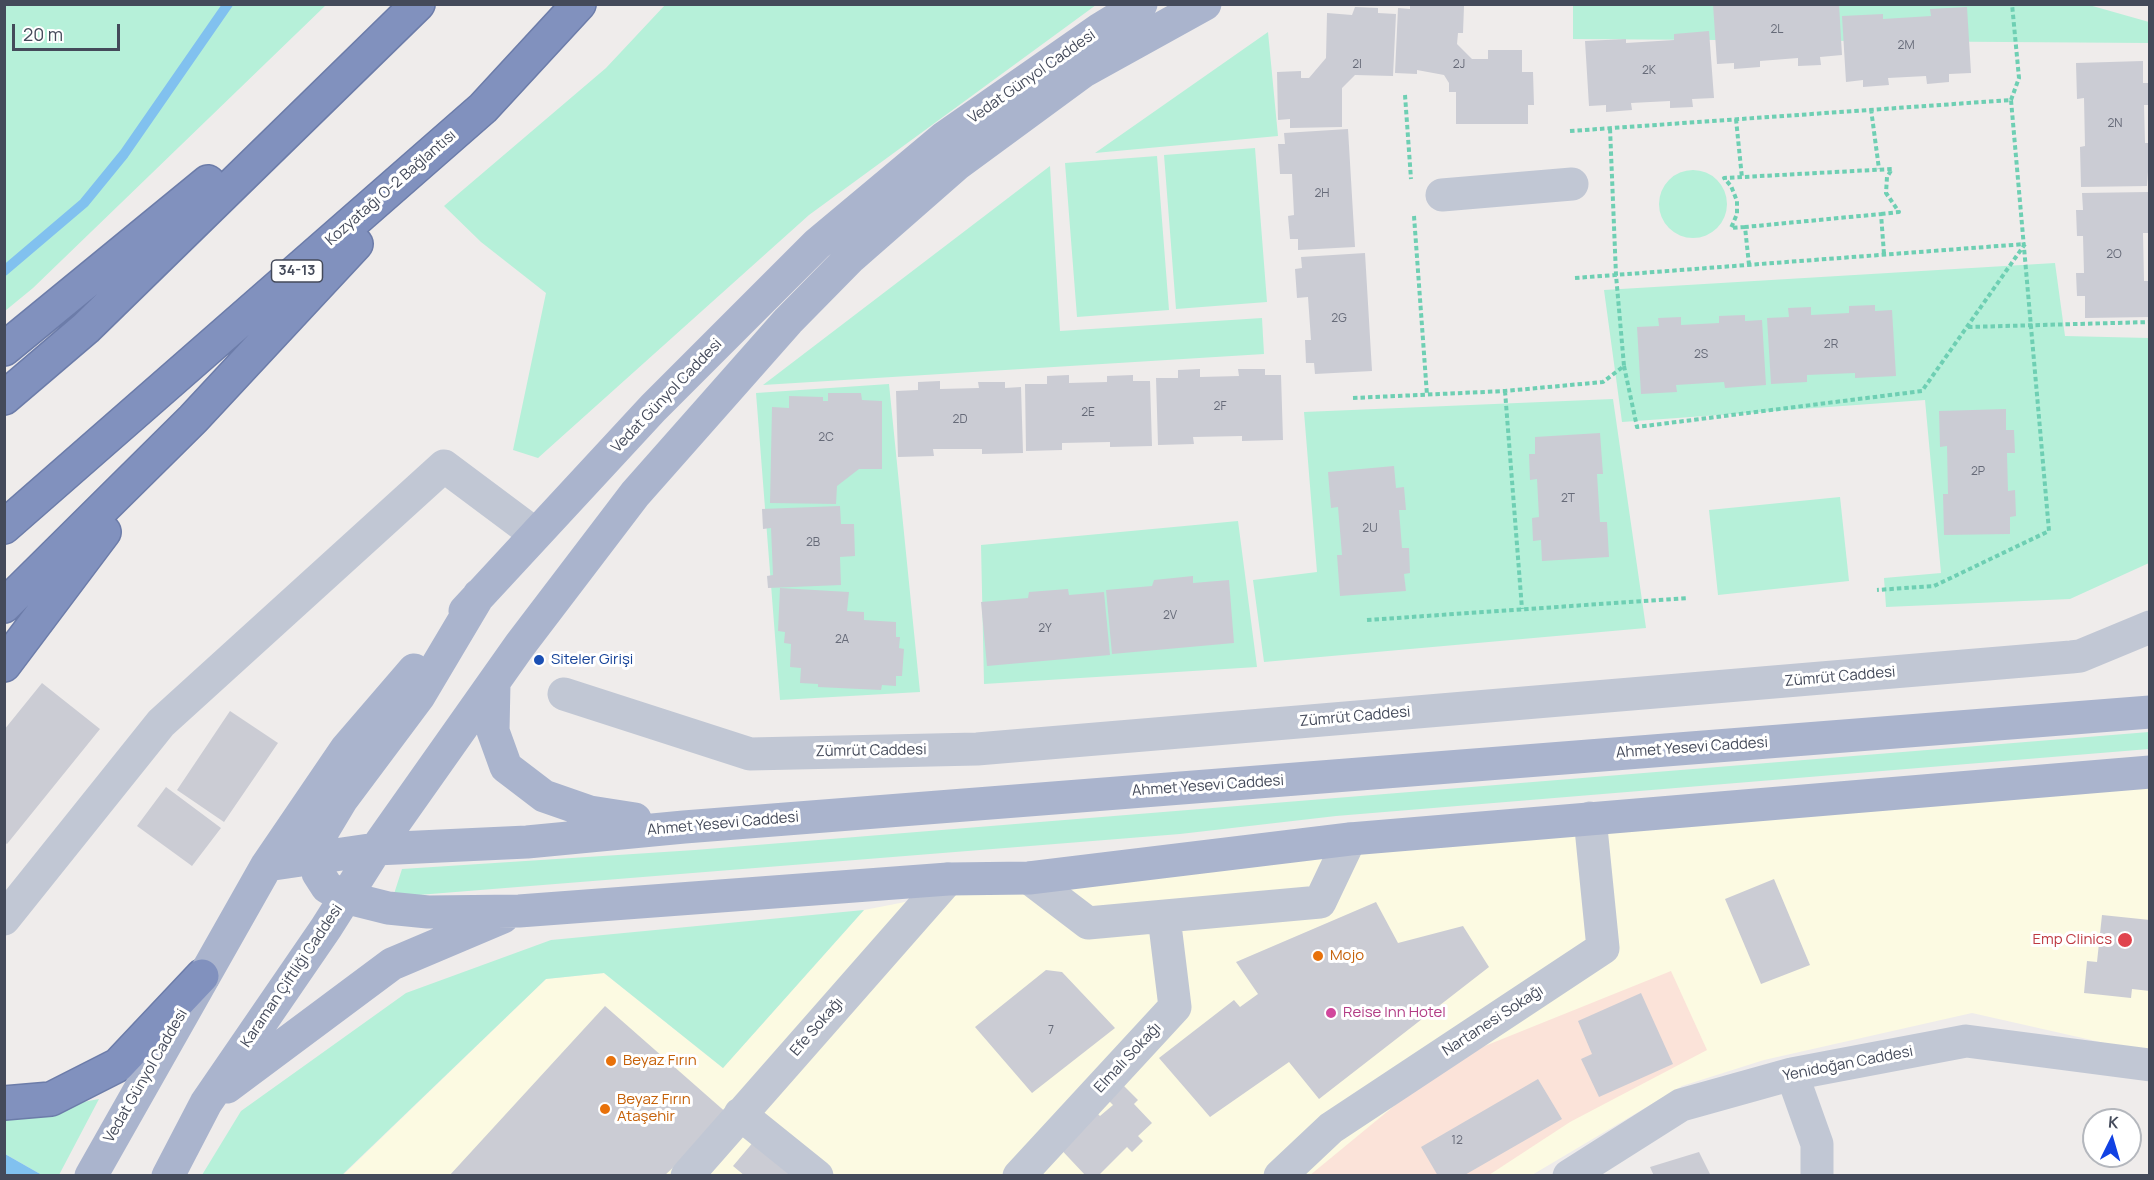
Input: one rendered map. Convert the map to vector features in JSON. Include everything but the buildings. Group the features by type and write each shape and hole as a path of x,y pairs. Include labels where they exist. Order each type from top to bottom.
{"highway":[{"path":"4,399 86,328 418,4"},
{"name":"Kozyatağı O-2 Bağlantısı","path":"4,527 483,108 579,4"},
{"path":"4,349 374,45"},
{"path":"4,606 193,419 483,108"},
{"path":"4,665 45,608 193,419"},
{"path":"4,1103 51,1099 118,1065 202,976"}],"main road":[{"name":"Vedat Günyol Caddesi","path":"267,864 346,748 480,595 653,408 817,244 945,137 1100,29 1141,4"},
{"name":"Vedat Günyol Caddesi","path":"376,849 520,645 635,494 788,321 851,257 956,165 1084,72 1205,4"},
{"path":"480,595 419,696 342,799 324,829 315,850 318,873 327,887 344,897 388,908 428,912 519,910 948,879 1029,878 1350,839 2150,772"},
{"path":"495,683 494,731 506,767 544,796 590,813 684,827"},
{"name":"Ahmet Yesevi Caddesi","path":"267,864 376,849 527,842 684,827 2150,712"},
{"path":"2106,774 2150,780"},
{"name":"Karaman Çiftliği Caddesi","path":"206,1103 326,928 376,849"},
{"path":"202,976 267,864"},
{"path":"168,1176 206,1103 392,964 519,910"},
{"name":"Vedat Günyol Caddesi","path":"91,1176 202,976"}],"street":[{"path":"1427,191 1572,184"},
{"path":"4,919 161,723 444,466 535,534"},
{"name":"Zümrüt Caddesi","path":"564,694 750,754 977,749 2071,657 2080,656 2150,627"},
{"name":"Nartanesi Sokağı","path":"1280,1176 1331,1128 1603,948 1590,818"},
{"path":"1029,878 1088,923 1320,902 1350,839"},
{"name":"Efe Sokağı","path":"687,1176 948,879"},
{"name":"Elmalı Sokağı","path":"1019,1176 1175,1007 1164,917"},
{"name":"Yenidoğan Caddesi","path":"1569,1176 1681,1104 1792,1074 1966,1041 2150,1065"},
{"path":"1792,1074 1817,1144 1817,1176"},
{"path":"740,1114 817,1176"}],"path":[{"path":"1877,590 1934,586 2049,531 2011,100 2019,78 2012,4"},
{"path":"1405,95 1427,191"},
{"path":"1570,131 2011,100"},
{"path":"1871,109 1879,169"},
{"path":"1736,119 1742,178"},
{"path":"1610,128 1616,275 1624,366 1637,427 1922,391 2025,244"},
{"path":"1892,169 1887,177 1886,193 1899,212 1731,228 1737,214 1737,201 1731,186 1724,178 1742,178 1892,169"},
{"path":"1414,210 1427,395"},
{"path":"1881,214 1884,254"},
{"path":"1745,227 1749,265"},
{"path":"1575,278 2025,244"},
{"path":"1967,327 2150,322"},
{"path":"1353,398 1505,391 1603,382 1624,366"},
{"path":"1505,391 1522,609"},
{"path":"1367,620 1688,598"}],"shaded area":[{"path":"2149,785 2149,1053 1972,1013 1764,1060 1682,1086 1532,1175 342,1176 546,979 604,973 723,1068 864,910 1029,878"},
{"path":"1671,971 1707,1050 1570,1122 1489,1175 1309,1176 1450,1060"}],"green space":[{"path":"4,5 326,5 33,288 5,311"},
{"path":"665,5 1096,5 809,215 538,458 513,450 546,293 481,242 444,206 606,68"},
{"path":"1573,5 2089,5 2149,22 2149,43 1573,39"},
{"path":"1268,32 1278,136 1095,153"},
{"path":"1255,148 1267,302 1176,309 1164,155"},
{"path":"1157,156 1169,310 1077,317 1065,163"},
{"path":"1050,166 1060,331 1262,318 1264,354 763,385"},
{"path":"1686,170 1700,170 1712,175 1722,185 1727,204 1722,223 1712,233 1700,238 1686,238 1674,233 1664,223 1659,211 1659,197 1664,185 1674,175"},
{"path":"2055,263 2065,336 2149,338 2149,563 2070,599 1886,607 1884,578 1941,573 1925,400 1622,422 1604,290"},
{"path":"889,384 920,692 780,700 756,393"},
{"path":"1613,399 1646,628 1264,662 1253,580 1317,572 1304,412"},
{"path":"1840,497 1849,581 1718,595 1709,510"},
{"path":"1238,521 1257,667 984,684 981,545"},
{"path":"2149,732 2149,749 1336,816 1180,834 393,897 402,869 695,850"},
{"path":"864,910 723,1068 604,973 546,979 342,1175 202,1175 241,1111 406,993 551,940"},
{"path":"99,1099 59,1175 42,1175 5,1154 5,1110 25,1113"}],"water":[{"path":"5,1154 42,1175 5,1175"}],"waterway":[{"path":"4,271 84,203 124,154 228,4"}],"place":[{"name":"Siteler Girişi","path":"539,660"},
{"name":"Emp Clinics","path":"2125,940"},
{"name":"Mojo","path":"1318,956"},
{"name":"Reise Inn Hotel","path":"1331,1013"},
{"name":"Beyaz Fırın","path":"611,1061"},
{"name":"Beyaz Fırın Ataşehir","path":"605,1109"}]}
